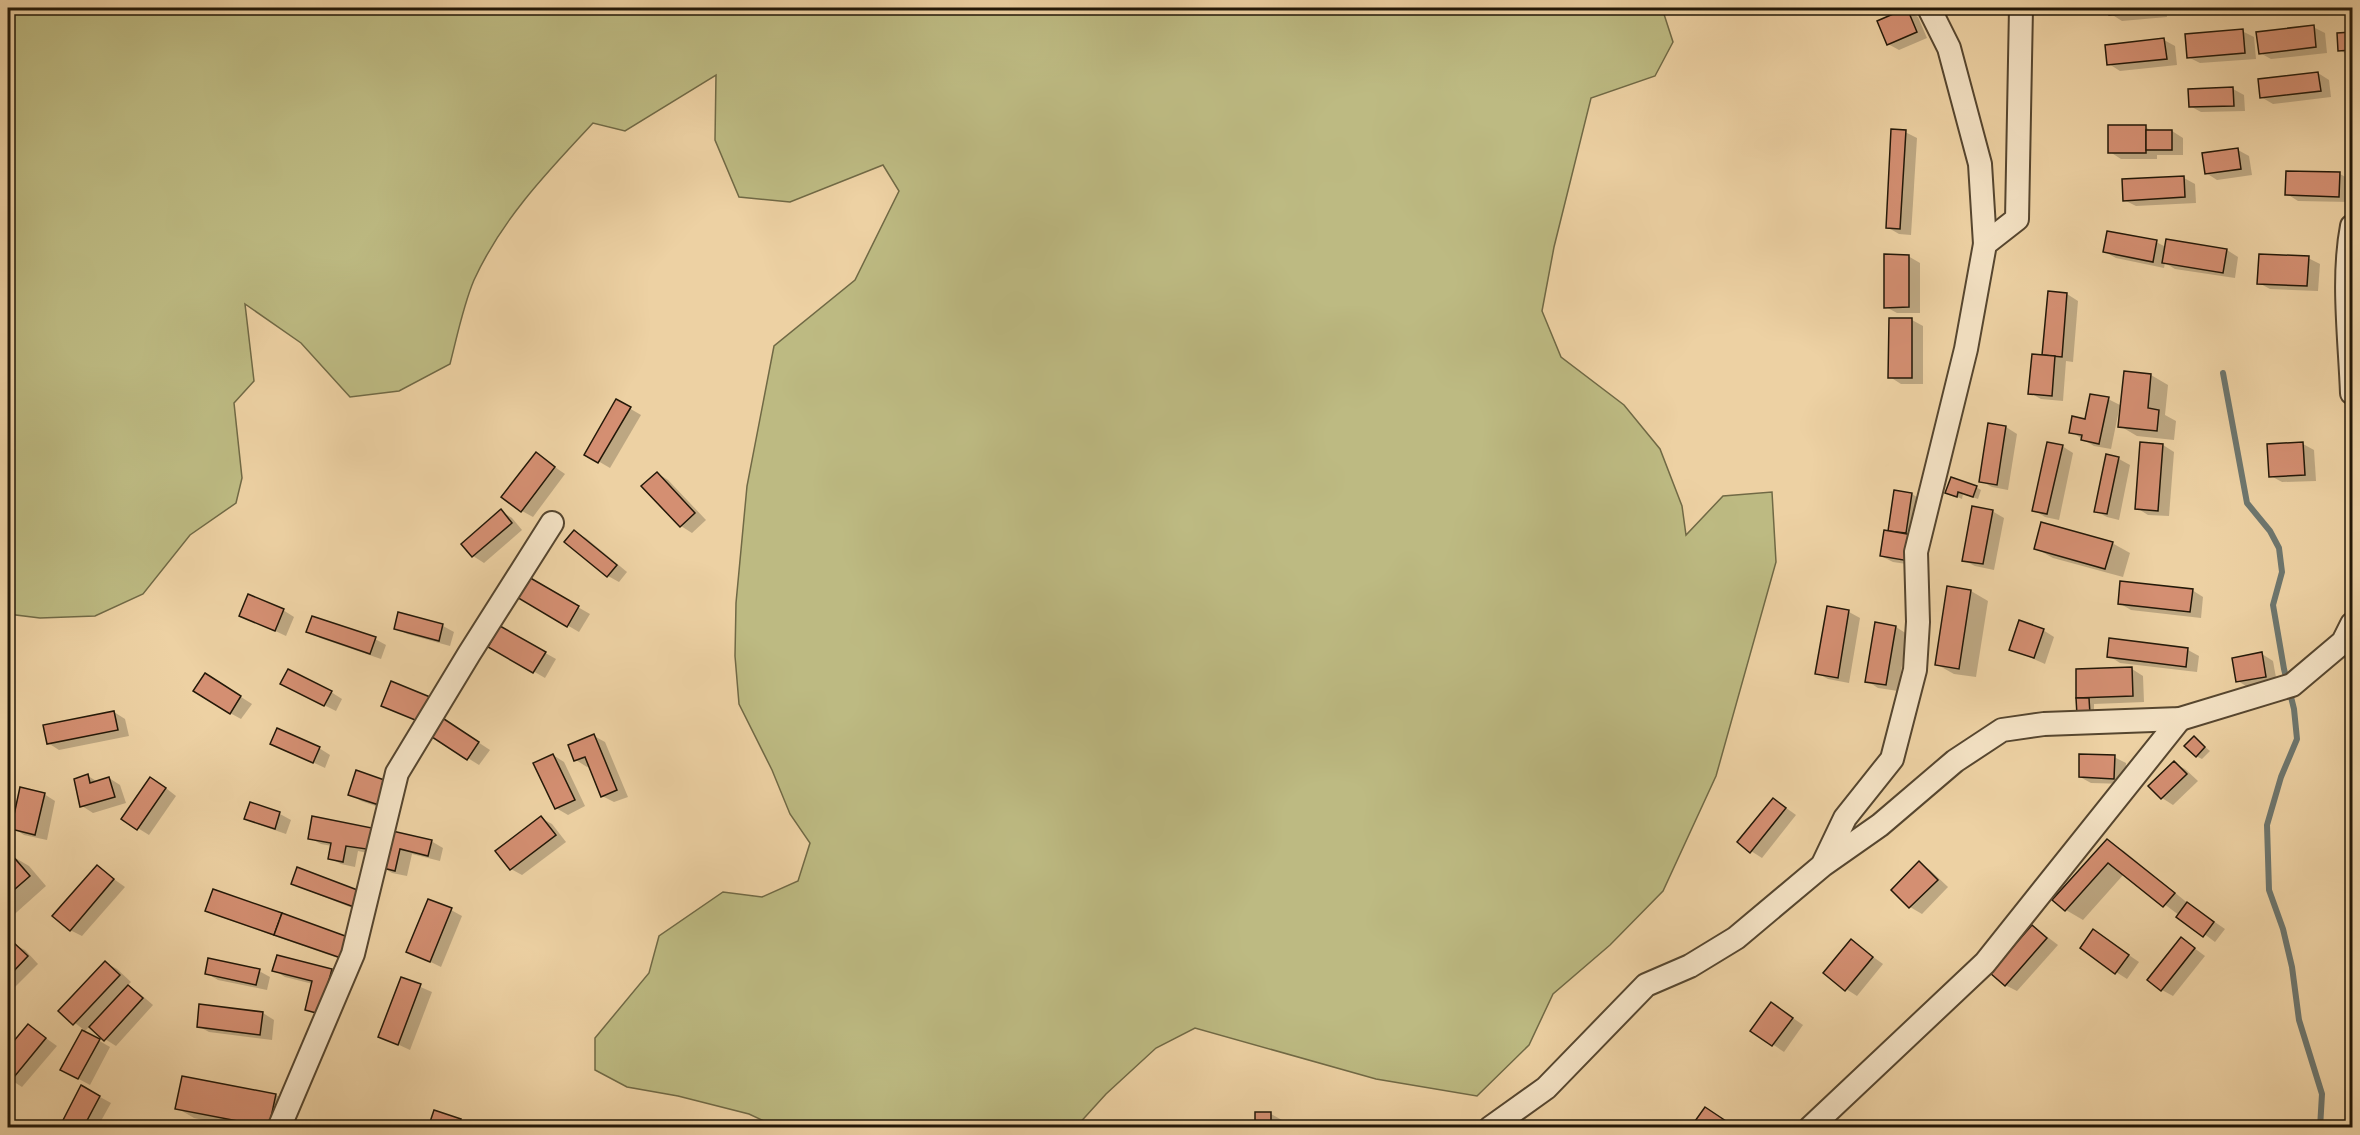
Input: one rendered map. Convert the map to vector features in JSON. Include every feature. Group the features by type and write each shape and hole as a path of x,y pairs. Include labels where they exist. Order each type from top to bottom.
{"street":[{"path":"1823,865 1845,818 1892,759 1904,715 1915,670 1918,622 1916,552 1966,349 1985,244 1980,164 1949,48 1929,8"},
{"path":"1985,244 2017,219 2021,8"},
{"path":"2352,226 2348,312 2352,393"},
{"path":"279,1128 353,954 397,773 552,523"},
{"path":"1490,1128 1546,1088 1646,985 1690,966 1736,938 1823,865 1880,825 1955,761 2002,730 2044,724 2180,719 2292,685 2343,642 2352,624"},
{"path":"1810,1128 1985,963 2180,719"}],"shaded area":[{"path":"8,8 1662,8 1673,42 1655,76 1591,98 1554,247 1542,311 1561,357 1624,405 1660,449 1682,506 1686,535 1723,496 1772,492 1776,562 1716,776 1663,891 1610,945 1553,994 1529,1045 1477,1096 1376,1079 1195,1028 1156,1048 1106,1094 1076,1127 777,1127 749,1114 678,1096 627,1087 595,1070 595,1038 649,973 659,936 723,892 762,897 798,881 810,843 790,814 772,770 739,704 735,656 736,603 747,486 774,346 855,280 899,191 883,165 790,202 739,197 715,140 716,75 625,131 593,123 527,197 485,258 467,300 450,364 399,391 350,397 301,343 245,304 254,381 234,403 242,478 236,503 190,535 143,594 95,616 40,618 8,614"}],"building":[{"path":"1907,8 1917,32 1887,45 1877,21"},
{"path":"2109,8 2156,8 2156,12 2109,15"},
{"path":"2314,25 2316,47 2259,54 2256,32"},
{"path":"2243,29 2245,53 2187,58 2185,34"},
{"path":"2352,32 2352,50 2338,51 2337,33"},
{"path":"2164,38 2167,59 2107,65 2105,45"},
{"path":"2318,72 2321,91 2260,98 2258,79"},
{"path":"2233,87 2234,106 2189,107 2188,89"},
{"path":"2108,125 2146,125 2146,153 2108,153"},
{"path":"1891,129 1906,130 1900,229 1886,228"},
{"path":"2146,130 2172,130 2172,150 2146,150"},
{"path":"2238,148 2241,169 2205,174 2202,153"},
{"path":"2286,171 2340,172 2339,197 2285,195"},
{"path":"2184,176 2185,197 2123,201 2122,179"},
{"path":"2107,231 2157,240 2153,262 2103,252"},
{"path":"2166,239 2227,249 2223,273 2162,263"},
{"path":"1884,254 1909,255 1909,307 1884,308"},
{"path":"2259,254 2309,256 2307,286 2257,284"},
{"path":"2048,291 2067,293 2062,357 2042,355"},
{"path":"1889,318 1912,318 1912,378 1888,378"},
{"path":"2032,354 2055,356 2052,396 2028,394"},
{"path":"2124,371 2151,374 2148,408 2159,410 2157,431 2118,427"},
{"path":"2090,394 2109,397 2099,444 2081,440 2082,435 2069,433 2072,416 2085,419"},
{"path":"616,399 631,407 598,463 584,455"},
{"path":"1988,423 2006,426 1997,485 1979,482"},
{"path":"2047,442 2063,445 2047,514 2032,511"},
{"path":"2140,442 2163,444 2158,511 2135,509"},
{"path":"2303,442 2305,475 2269,477 2267,444"},
{"path":"536,452 555,467 521,512 501,497"},
{"path":"2106,454 2119,457 2107,514 2094,512"},
{"path":"657,472 695,513 680,527 641,486"},
{"path":"1951,477 1977,486 1973,497 1958,492 1957,497 1945,493"},
{"path":"1894,490 1912,493 1906,533 1888,531"},
{"path":"1972,506 1993,510 1983,564 1962,561"},
{"path":"501,509 512,523 472,557 461,544"},
{"path":"2041,522 2113,542 2105,569 2034,549"},
{"path":"574,530 617,565 607,577 564,542"},
{"path":"1884,530 1913,535 1909,561 1880,556"},
{"path":"527,576 579,606 567,627 515,596"},
{"path":"2120,581 2193,589 2190,612 2118,604"},
{"path":"1947,586 1971,590 1959,669 1935,665"},
{"path":"248,594 284,609 275,631 239,616"},
{"path":"1827,606 1849,610 1838,678 1815,674"},
{"path":"398,612 443,624 439,641 394,629"},
{"path":"312,616 376,637 370,654 306,632"},
{"path":"2019,620 2044,629 2034,658 2009,650"},
{"path":"1875,622 1896,626 1886,685 1865,682"},
{"path":"500,626 546,652 533,673 488,647"},
{"path":"2109,638 2188,648 2186,667 2107,657"},
{"path":"2262,652 2266,677 2236,682 2232,658"},
{"path":"2132,667 2133,696 2076,698 2076,669"},
{"path":"288,669 332,691 324,706 280,684"},
{"path":"205,673 241,696 230,714 193,691"},
{"path":"391,681 430,697 420,722 381,706"},
{"path":"2076,698 2089,698 2090,714 2077,715"},
{"path":"114,711 118,730 47,744 43,725"},
{"path":"441,717 479,742 467,760 429,735"},
{"path":"277,728 320,747 313,763 270,744"},
{"path":"594,734 617,790 601,797 585,757 574,761 568,745"},
{"path":"2194,736 2205,747 2196,757 2184,746"},
{"path":"553,754 575,800 555,809 533,763"},
{"path":"2079,754 2115,755 2114,779 2079,777"},
{"path":"2174,761 2187,774 2161,799 2148,786"},
{"path":"356,770 390,782 382,806 348,795"},
{"path":"88,774 90,783 109,777 115,797 80,807 74,779"},
{"path":"150,777 166,788 137,830 121,819"},
{"path":"20,787 45,793 35,835 11,829"},
{"path":"1773,798 1786,808 1750,853 1737,842"},
{"path":"250,802 280,812 275,829 244,819"},
{"path":"312,816 377,829 373,850 346,846 343,862 328,859 331,843 308,839"},
{"path":"541,816 556,835 510,870 495,851"},
{"path":"388,830 432,840 428,856 400,849 395,871 379,867"},
{"path":"2107,839 2175,893 2163,907 2108,863 2065,911 2052,900"},
{"path":"11,854 30,876 8,895 8,858"},
{"path":"1919,861 1938,880 1909,908 1891,890"},
{"path":"97,865 114,879 70,931 52,916"},
{"path":"297,867 360,891 354,907 291,884"},
{"path":"213,889 282,913 274,935 205,911"},
{"path":"428,899 452,908 430,962 406,952"},
{"path":"2187,902 2214,922 2203,937 2176,917"},
{"path":"282,913 348,937 341,958 274,935"},
{"path":"2032,925 2047,938 2005,986 1990,973"},
{"path":"2093,929 2129,955 2115,974 2080,948"},
{"path":"2181,937 2195,948 2161,991 2147,980"},
{"path":"1851,939 1873,957 1845,991 1823,973"},
{"path":"13,942 28,956 8,977 8,947"},
{"path":"277,955 332,969 320,1014 305,1010 312,981 272,971"},
{"path":"208,958 260,969 256,985 205,974"},
{"path":"105,961 120,975 73,1025 58,1011"},
{"path":"401,977 421,984 398,1045 378,1037"},
{"path":"128,985 143,998 104,1041 89,1027"},
{"path":"1771,1002 1793,1018 1772,1046 1750,1031"},
{"path":"199,1004 263,1012 260,1035 197,1027"},
{"path":"28,1024 46,1038 10,1082 8,1080 8,1048"},
{"path":"82,1030 100,1039 78,1079 60,1070"},
{"path":"182,1076 276,1094 269,1127 175,1109"},
{"path":"81,1085 100,1096 83,1128 59,1128"},
{"path":"1705,1107 1735,1127 1705,1128 1695,1121"},
{"path":"434,1110 461,1119 457,1128 428,1128"},
{"path":"1255,1112 1271,1112 1271,1128 1255,1128"}],"waterway":[{"path":"2223,373 2247,503 2270,531 2279,548 2282,572 2273,605 2284,669 2294,709 2297,739 2281,777 2267,825 2269,890 2283,929 2292,967 2299,1020 2322,1094 2320,1128"}]}
